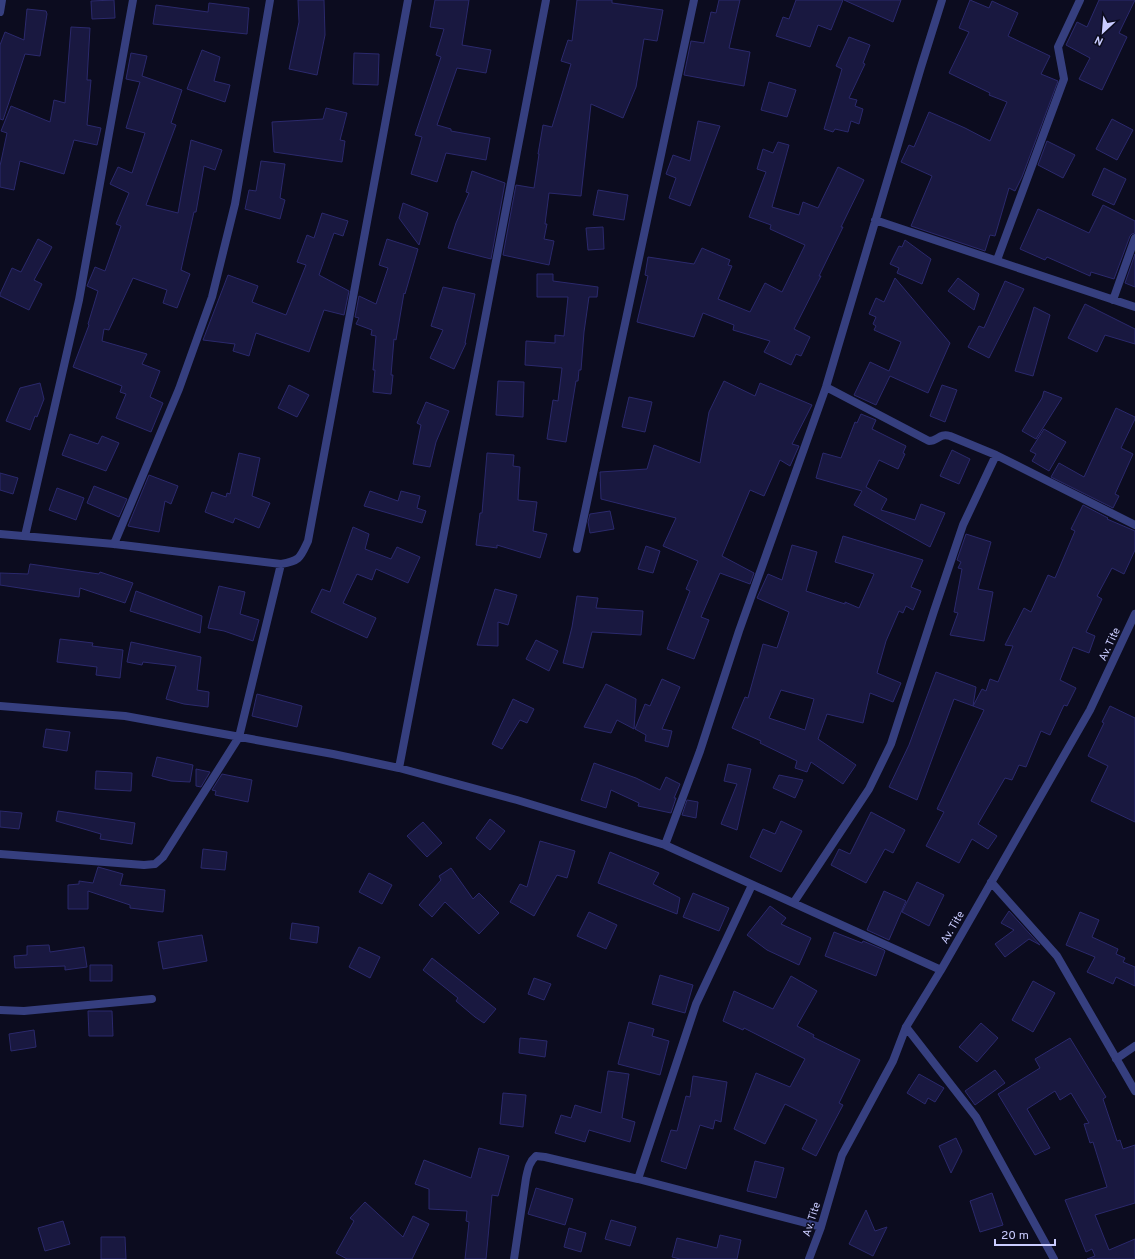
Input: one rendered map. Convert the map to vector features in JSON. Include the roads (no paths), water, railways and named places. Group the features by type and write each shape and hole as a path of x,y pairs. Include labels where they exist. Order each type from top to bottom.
{"street":[{"path":"0,12 2,0"},
{"path":"25,536 79,300 133,0"},
{"path":"114,544 179,389 212,297 235,204 270,0"},
{"path":"0,534 114,544 281,564 294,562 301,556 308,541 408,0"},
{"path":"399,768 546,0"},
{"path":"577,549 694,0"},
{"path":"665,845 700,751 739,631 826,387 942,0"},
{"path":"997,260 1064,79 1058,47 1080,0"},
{"path":"875,220 1135,307"},
{"path":"1113,300 1135,238"},
{"path":"826,387 929,441 932,441 944,434 950,436 996,455 1135,525"},
{"path":"794,902 869,788 891,744 963,525 996,455"},
{"path":"0,854 144,865 155,864 163,857 239,737 281,564"},
{"name":"Av. Tite","path":"809,1259 821,1227 842,1156 893,1062 906,1027 1090,710 1135,614"},
{"path":"0,706 125,716 333,754 399,768 517,800 665,845 752,885 794,902 940,970"},
{"path":"991,882 1057,956 1135,1090"},
{"path":"638,1178 696,1004 752,885"},
{"path":"0,1010 24,1011 152,999"},
{"path":"906,1027 976,1117 1054,1259"},
{"path":"1116,1059 1135,1046"},
{"path":"514,1259 526,1178 531,1161 536,1156 638,1178 821,1227"}]}
